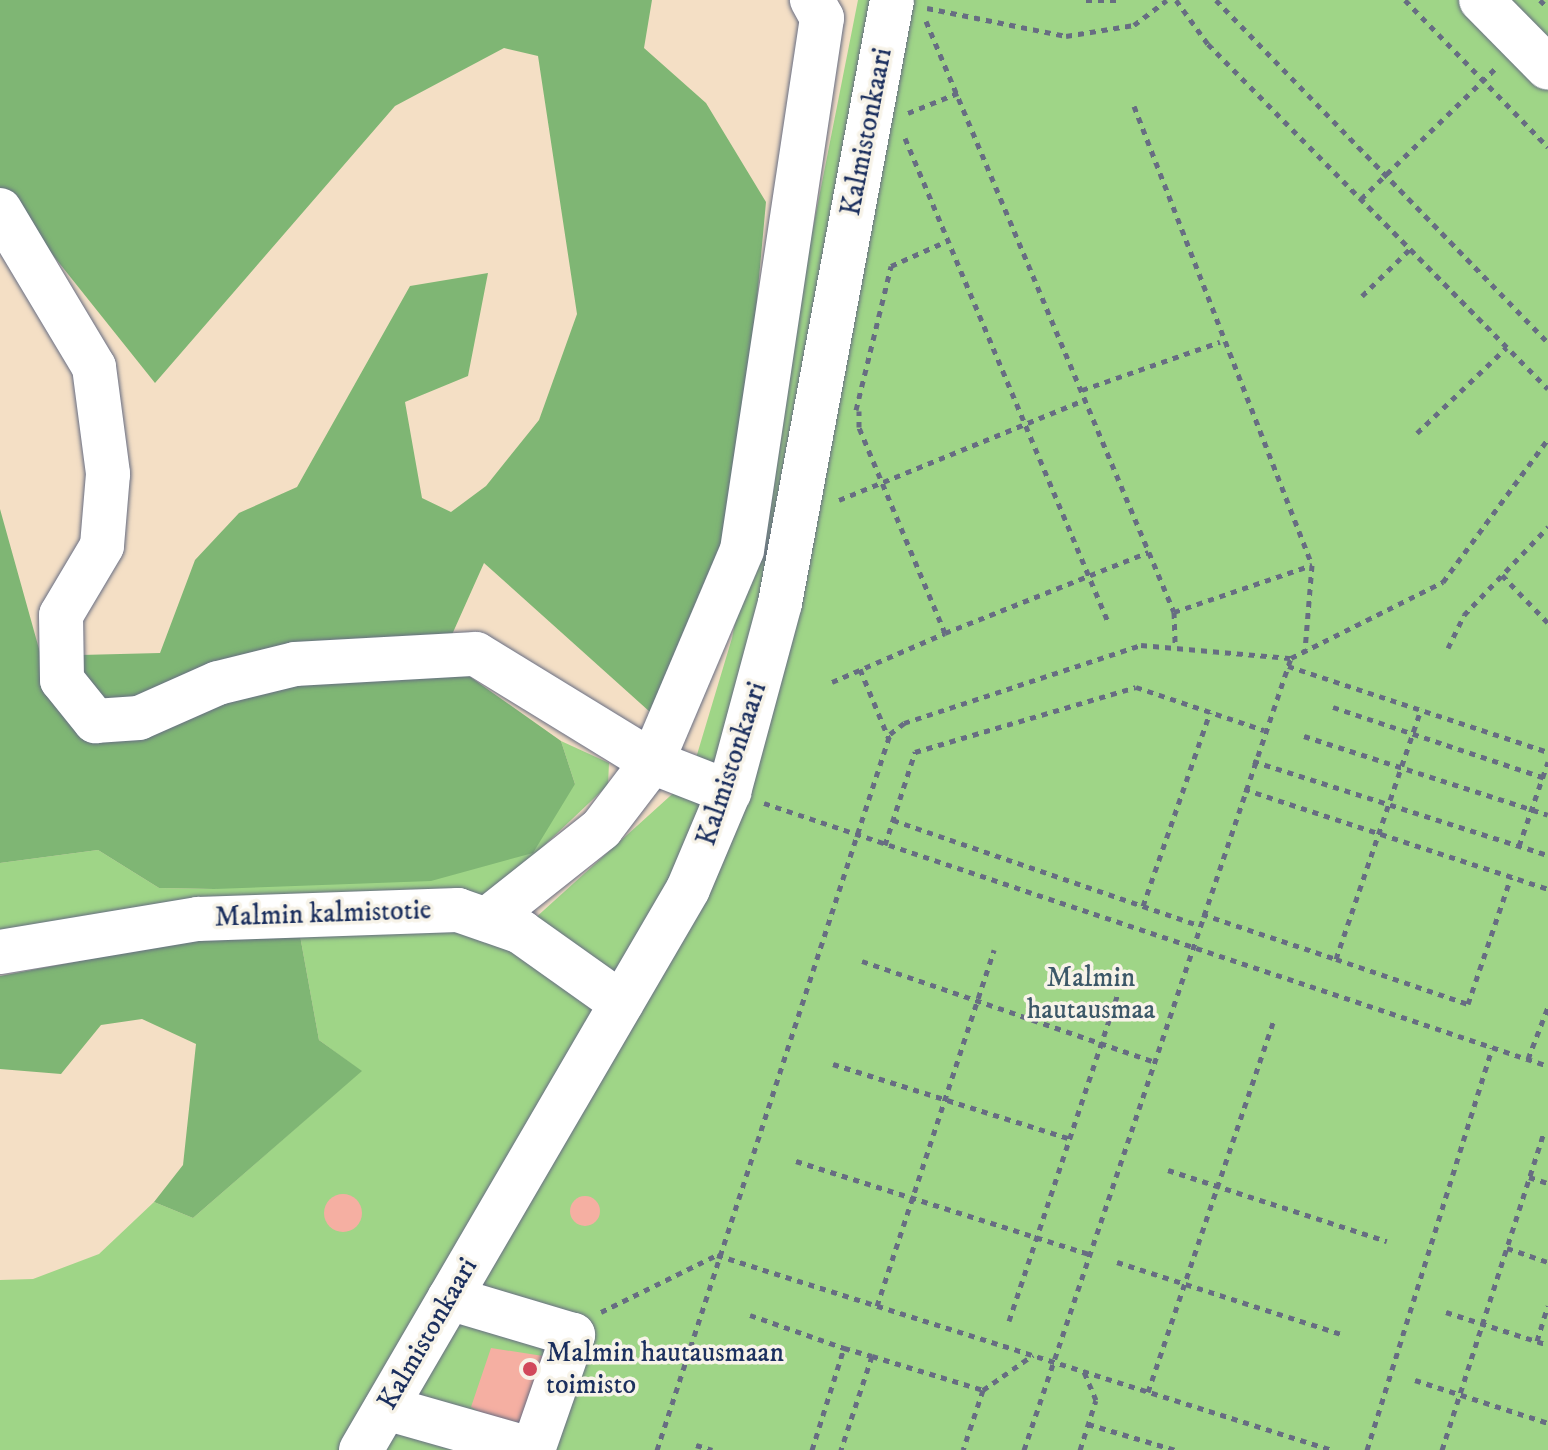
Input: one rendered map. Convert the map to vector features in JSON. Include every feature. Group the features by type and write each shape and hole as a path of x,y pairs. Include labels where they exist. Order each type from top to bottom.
{"street":[{"path":"490,917 601,829 652,762 742,550 822,18 812,0"},
{"path":"1481,0 1540,40"},
{"name":"Kalmistonkaari","path":"361,1450 688,889 729,792 838,406 883,116 910,5"},
{"path":"0,210 94,367 108,474 102,546 61,615 62,680 95,721 139,718 218,683 295,664 476,654 652,762 729,792"},
{"name":"Malmin kalmistotie","path":"0,952 198,919 425,909 490,917 621,1003"},
{"path":"386,1408 533,1450 573,1335 449,1298"}],"path":[{"path":"1086,0 1116,0"},
{"path":"910,5 1066,36 1134,25 1167,0"},
{"path":"1176,0 1208,44 1548,389"},
{"path":"1216,0 1548,342"},
{"path":"1405,0 1548,147"},
{"path":"1361,199 1484,81 1540,40 1540,0"},
{"path":"910,5 931,28 1149,551 1174,612 1175,646"},
{"path":"958,93 883,116 949,240 1109,624"},
{"path":"1134,106 1220,342 1312,565 1305,651"},
{"path":"945,633 882,482 838,406 891,266 949,240"},
{"path":"1362,296 1410,249"},
{"path":"1082,390 1220,342"},
{"path":"1417,433 1507,347"},
{"path":"839,500 1086,399"},
{"path":"657,1450 852,834 889,739 904,723 1141,645 1291,658 1443,582 1548,439"},
{"path":"1448,648 1464,615 1548,527"},
{"path":"832,682 1149,551"},
{"path":"1174,612 1312,565"},
{"path":"1502,575 1548,623"},
{"path":"1024,1450 1253,761 1291,658"},
{"path":"1288,666 1548,752"},
{"path":"860,669 889,739"},
{"path":"885,845 915,752 1136,687 1264,730"},
{"path":"1333,707 1546,778"},
{"path":"1336,959 1421,709"},
{"path":"1143,906 1210,712"},
{"path":"1304,736 1548,815"},
{"path":"1253,761 1548,855"},
{"path":"1519,846 1546,778 1548,762"},
{"path":"1244,789 1548,889"},
{"path":"729,792 1190,950 1548,1066"},
{"path":"893,820 1198,925"},
{"path":"1202,914 1468,1004 1511,877"},
{"path":"877,1306 994,950"},
{"path":"862,961 1153,1061"},
{"path":"1009,1321 1118,993"},
{"path":"1528,1059 1548,1007"},
{"path":"1148,1392 1221,1187 1274,1019"},
{"path":"1367,1450 1492,1048"},
{"path":"833,1064 1071,1139"},
{"path":"1442,1450 1543,1135"},
{"path":"1538,1149 1548,1152"},
{"path":"796,1161 1089,1254"},
{"path":"1168,1170 1387,1241"},
{"path":"1529,1177 1548,1183"},
{"path":"1507,1248 1548,1262"},
{"path":"573,1335 589,1318 717,1255 1332,1450"},
{"path":"1117,1262 1341,1334"},
{"path":"1537,1341 1548,1306"},
{"path":"1446,1312 1548,1345"},
{"path":"750,1315 844,1348 983,1390"},
{"path":"812,1450 844,1348"},
{"path":"963,1450 983,1390 1033,1355"},
{"path":"841,1450 872,1356"},
{"path":"1080,1450 1096,1400 1084,1372"},
{"path":"1415,1380 1548,1423"},
{"path":"1088,1424 1175,1450"},
{"path":"696,1445 712,1450"}],"green space":[{"path":"0,0 652,0 644,48 706,103 766,202 747,408 711,611 650,712 484,563 442,657 561,741 575,784 533,853 431,881 214,889 159,888 98,850 0,863 0,509 41,656 160,653 195,560 239,513 297,487 410,286 488,273 468,376 405,402 422,498 451,512 486,486 539,420 577,314 538,56 504,48 395,106 155,383 0,189"},
{"name":"Malmin hautausmaa","path":"858,0 1548,0 1548,1450 0,1450 0,1280 33,1279 99,1254 154,1202 193,1218 361,1071 319,1040 299,930 533,920 690,778 732,638"},
{"path":"561,741 609,763 608,785 493,894 0,938 0,863 98,850 159,888 214,889 575,784"},
{"path":"299,930 319,1040 362,1071 193,1218 154,1202 183,1165 196,1044 142,1019 101,1025 61,1074 0,1069 0,976 217,935"}],"building":[{"path":"343,1194 356,1200 362,1213 356,1226 343,1232 330,1226 324,1213 330,1200"},
{"path":"585,1196 591,1197 599,1205 599,1217 591,1225 585,1226 579,1225 571,1217 570,1211 571,1205 579,1197"},
{"path":"491,1348 543,1356 525,1425 513,1421 510,1430 471,1407"}],"place":[{"name":"Malmin hautausmaan toimisto","path":"530,1369"}]}
